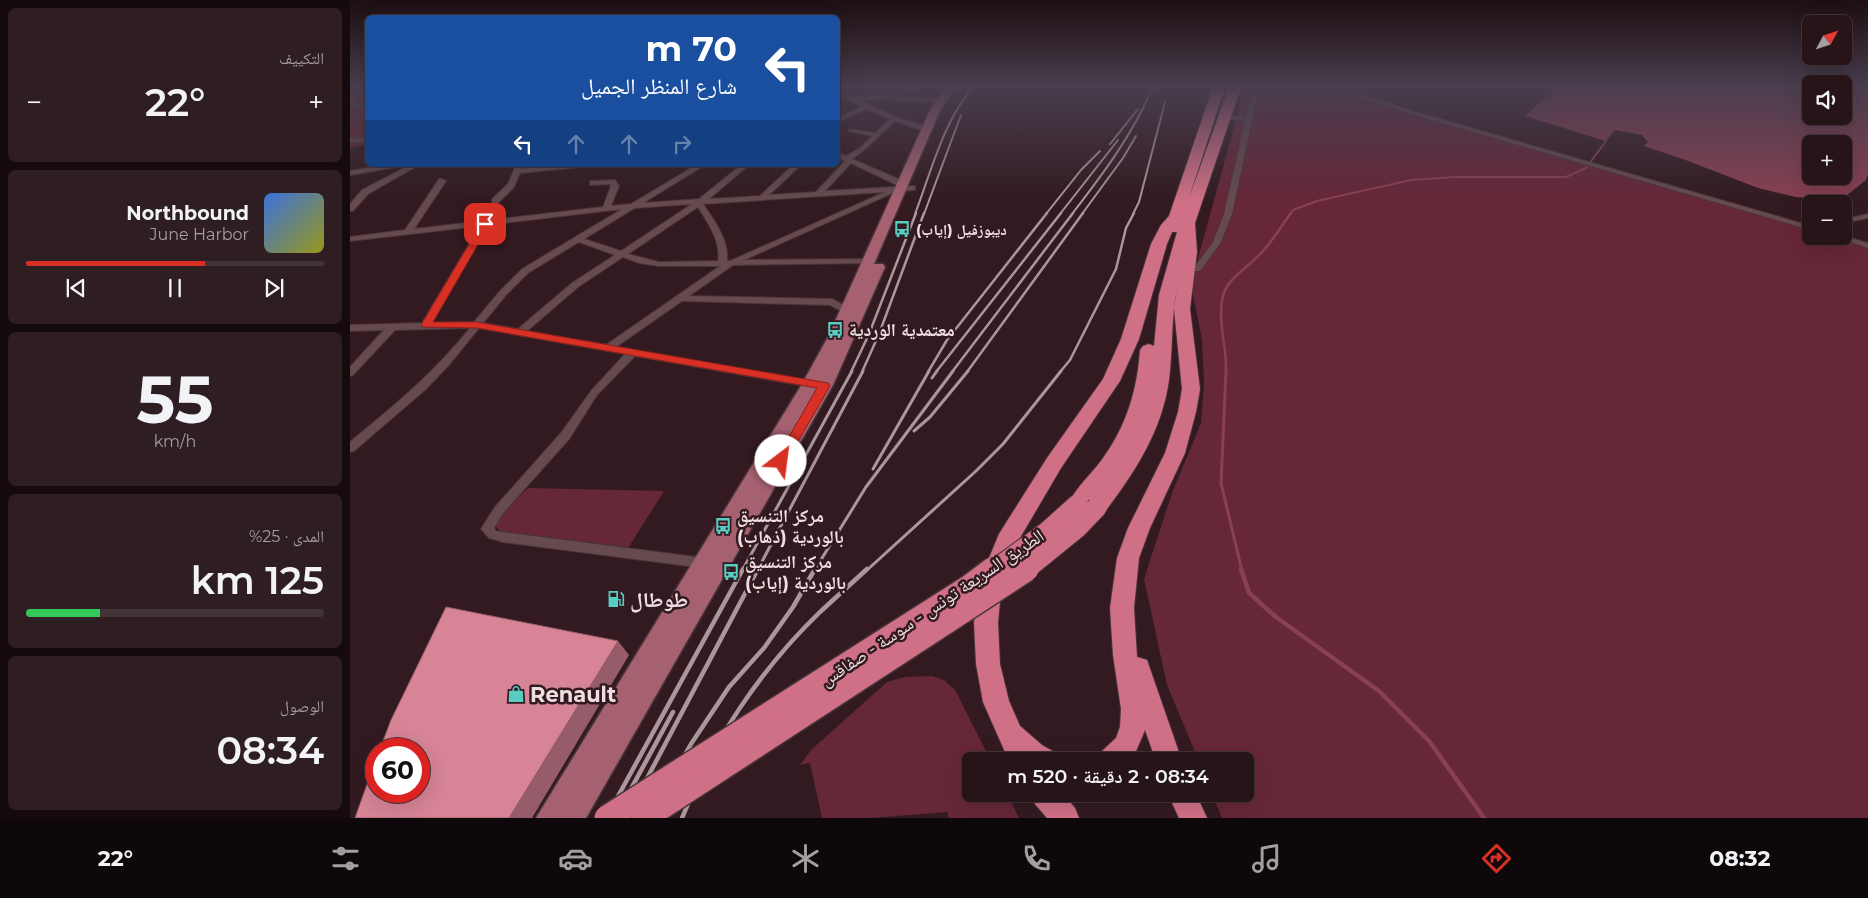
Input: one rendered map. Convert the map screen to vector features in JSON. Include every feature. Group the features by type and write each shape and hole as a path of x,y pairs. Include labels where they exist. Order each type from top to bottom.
{"highway":[{"name":"الطريق السريعة تونس - سوسة - صفاقس","path":"607,818 970,588 1087,505 1133,458 1152,416 1158,391 1170,284 1182,220 1208,125"},
{"name":"الطريق السريعة تونس - سوسة - صفاقس","path":"1182,220 1223,125"},
{"path":"1018,752 996,702 988,664 986,623 991,580 1007,540 1054,463 1111,381 1130,339 1159,244 1168,225 1182,220 1189,252 1182,309 1191,389 1188,412 1175,453 1139,528 1128,558 1122,608 1125,654 1134,709 1133,727 1125,747 1120,752"},
{"name":"الطريق السريعة تونس - سوسة - صفاقس","path":"644,818 1032,565 1077,528 1087,505"},
{"path":"1122,608 1141,682 1166,752"},
{"path":"1010,733 1031,752"},
{"path":"1052,802 1065,818"},
{"path":"1186,802 1193,818"}],"main road":[{"path":"548,818 704,563 845,344 929,125"},
{"path":"573,818 817,385 846,310 936,125"}],"street":[{"path":"818,194 849,160 887,125"},
{"path":"912,125 927,128"},
{"path":"1197,269 1217,242 1228,214 1248,125"},
{"path":"1457,125 1802,225"},
{"path":"851,130 877,135"},
{"path":"350,141 365,140"},
{"path":"840,156 905,186"},
{"path":"350,173 385,167"},
{"path":"350,209 365,192 411,167"},
{"path":"495,201 511,185 519,168 540,167"},
{"path":"350,448 422,388 444,366 520,275 534,264 698,167"},
{"path":"519,333 575,285 700,202 743,167"},
{"path":"763,197 795,167"},
{"path":"408,232 442,181"},
{"path":"592,183 612,182 615,186 606,209"},
{"path":"350,239 632,206 818,194 905,186"},
{"path":"608,348 726,264 905,186"},
{"path":"700,202 721,243 726,264"},
{"path":"1852,219 1868,216"},
{"path":"1790,222 1802,222"},
{"path":"426,325 485,224"},
{"path":"578,239 642,261 659,264 869,261"},
{"path":"1852,241 1868,246"},
{"path":"680,298 832,302 846,310"},
{"path":"350,328 477,325 817,385"},
{"path":"350,373 393,326"},
{"path":"632,353 594,393 565,436 499,510 487,529 493,535 503,537 704,563"}],"shaded area":[{"path":"350,125 365,125 365,144 350,148"},
{"path":"1235,125 1448,125 1802,226 1802,245 1852,245 1852,241 1868,246 1868,818 1222,818 1215,802 1254,802 1254,752 1195,752 1167,685 1144,579 1172,493 1201,423 1204,382 1202,340 1191,284"},
{"path":"1555,125 1868,125 1868,174 1866,180 1847,195 1802,195 1802,197 1796,197 1758,188 1644,146 1648,142 1642,135 1615,130 1606,141"},
{"path":"528,488 664,491 625,553 509,540 495,526 505,510"},
{"path":"932,676 944,680 955,690 986,752 962,752 962,802 1011,802 1019,818 949,818 947,812 871,818 822,818 810,763 800,765 811,750 887,682 905,677"}],"building":[{"name":"Renault","path":"446,607 618,641 509,818 355,818 365,790 365,803 430,803 430,738 384,738 391,720"}],"waterway":[{"path":"1290,214 1293,210 1317,201 1411,180 1455,177 1566,177 1586,168 1606,141"},
{"path":"1226,372 1221,318 1224,293 1232,280 1265,248 1291,213"},
{"path":"1226,372 1221,483 1242,571"},
{"path":"1241,569 1249,593 1276,617 1379,691 1429,741 1484,818"}],"railway":[{"path":"915,214 932,165 949,125"},
{"path":"924,214 957,125"},
{"path":"1110,144 1125,125"},
{"path":"1072,214 1106,169 1134,125"},
{"path":"1133,214 1139,202 1159,125"},
{"path":"1082,214 1123,158 1136,136"},
{"path":"1060,214 1118,140"},
{"path":"1046,214 1081,170 1100,151"},
{"path":"851,372 869,334 916,213"},
{"path":"862,372 879,334 924,213"},
{"path":"928,372 947,340 1047,213"},
{"path":"936,372 1061,213"},
{"path":"952,372 1073,213"},
{"path":"967,372 1083,213"},
{"path":"1060,372 1070,360 1116,269 1126,228 1134,213"},
{"path":"742,571 852,371"},
{"path":"757,571 863,371"},
{"path":"873,469 929,371"},
{"path":"932,378 937,371"},
{"path":"814,571 866,487 953,371"},
{"path":"914,431 930,417 968,371"},
{"path":"866,571 1003,444 1061,371"},
{"path":"606,818 743,569"},
{"path":"626,818 758,569"},
{"path":"649,818 691,744 729,687 764,648 793,607 815,569"},
{"path":"682,818 694,790 723,735 758,683 797,635 867,569"},
{"path":"615,818 673,712"}],"place":[{"name":"ديبوزفيل (إياب)","path":"902,229"},
{"name":"معتمدية الوردية","path":"835,330"},
{"name":"مركز التنسيق بالوردية (ذهاب)","path":"723,526"},
{"name":"مركز التنسيق بالوردية (إياب)","path":"731,572"},
{"name":"طوطال","path":"616,599"},
{"name":"Renault","path":"516,694"}],"route":[{"path":"485,224 426,325 477,325 824,386 781,461"}]}
